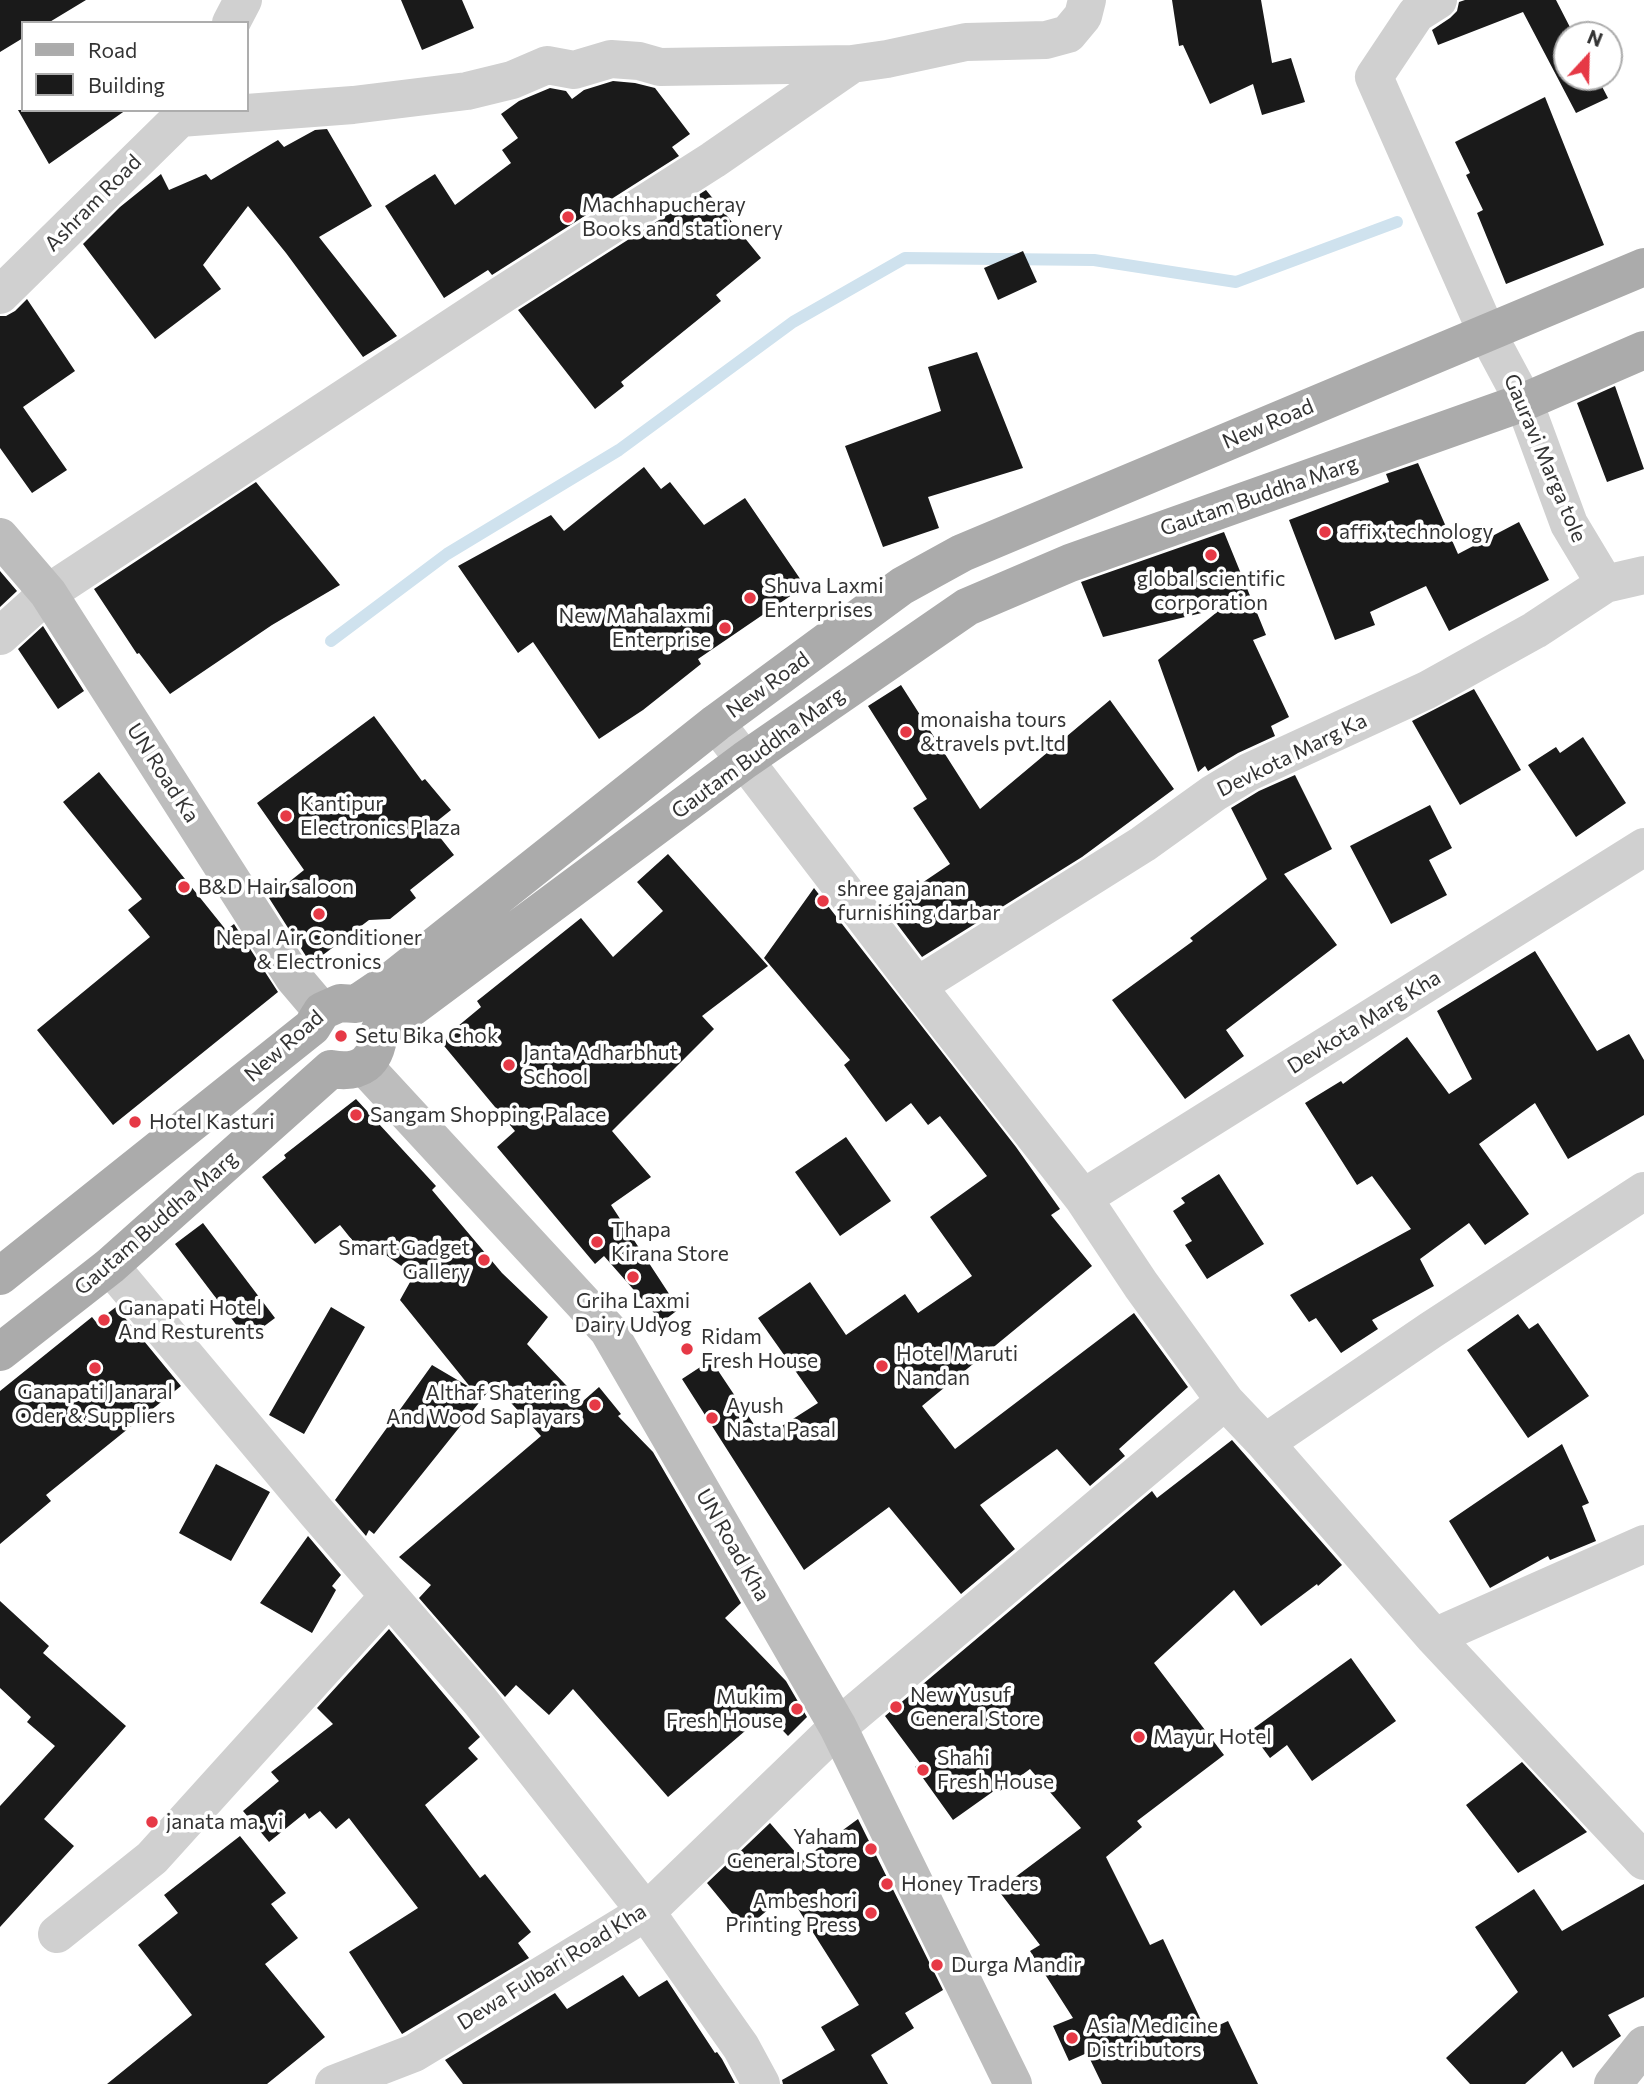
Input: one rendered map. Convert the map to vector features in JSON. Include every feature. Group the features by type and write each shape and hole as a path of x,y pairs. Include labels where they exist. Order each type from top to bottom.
{"main road":[{"name":"New Road","path":"0,1276 344,1035 396,977 716,723 902,586 962,553 1644,267"},
{"name":"Gautam Buddha Marg","path":"0,1352 110,1266 344,1035 967,607 1070,563 1524,402 1644,349"}],"street":[{"path":"232,21 243,0"},
{"path":"248,111 353,105 467,91 512,80 547,65 574,70 611,59 639,61 660,67 852,64 887,60 966,42 1046,40 1068,34 1083,16 1087,0"},
{"name":"Gauravi Marga tole","path":"1423,5 1374,77 1486,333 1524,402 1569,524 1605,584"},
{"path":"0,636 48,593 713,160 852,64"},
{"path":"182,114 220,112"},
{"name":"Ashram Road","path":"0,295 182,114"},
{"name":"UN Road Ka","path":"0,537 48,593 294,978 344,1035"},
{"path":"1605,584 1644,575"},
{"name":"Devkota Marg Ka","path":"917,986 1143,845 1214,793 1249,772 1427,690 1535,630 1605,584"},
{"path":"716,723 1083,1198 1141,1285 1225,1401 1434,1636 1644,1861"},
{"name":"Devkota Marg Kha","path":"1083,1198 1644,847"},
{"name":"UN Road Kha","path":"344,1035 608,1330 838,1727 1013,2084"},
{"path":"1265,1443 1431,1330 1644,1191"},
{"path":"110,1266 480,1701 646,1912 741,2048 761,2084"},
{"name":"Dewa Fulbari Road Kha","path":"334,2084 414,2053 646,1912 838,1727 1225,1401"},
{"path":"1434,1636 1644,1544"},
{"path":"57,1934 152,1858 389,1596"},
{"path":"1613,2084 1644,2045"}],"building":[{"path":"0,0 86,0 51,21 21,21 21,39 0,52"},
{"path":"401,0 462,0 474,28 422,50"},
{"path":"1172,0 1261,0 1272,63 1291,58 1305,102 1262,115 1253,84 1210,104 1183,45 1179,46"},
{"path":"1556,0 1567,21 1553,21 1553,69 1523,12 1438,45 1432,30 1457,11 1459,2"},
{"path":"613,81 655,88 690,134 672,147 679,156 492,275 488,270 444,298 385,206 435,174 455,205 511,163 502,150 518,138 501,114 519,101 550,88 566,91 572,99 584,90"},
{"path":"1564,91 1604,91 1608,98 1576,113"},
{"path":"1545,97 1604,245 1506,284 1477,213 1483,210 1466,175 1470,173 1455,142"},
{"path":"18,110 123,112 49,164"},
{"path":"327,129 372,206 319,237 397,336 363,357 248,206 203,265 221,289 155,339 83,244 120,207 161,174 169,190 206,174 211,180 278,140 284,147 315,130"},
{"path":"706,190 761,258 716,295 721,301 621,382 624,386 595,409 518,310"},
{"path":"1023,251 1037,282 998,300 984,268"},
{"path":"27,299 75,371 23,407 67,470 32,493 0,448 0,316 15,311"},
{"path":"977,352 1023,468 928,497 939,528 883,547 845,446 941,411 928,367"},
{"path":"1615,386 1644,469 1607,482 1577,403"},
{"path":"1418,463 1458,554 1519,522 1549,580 1449,631 1426,586 1370,612 1375,625 1335,640 1289,520 1389,482 1386,474"},
{"path":"644,467 661,489 670,482 704,525 745,498 805,586 698,659 701,664 643,710 599,739 533,642 518,653 458,566 551,515 564,531"},
{"path":"256,482 340,585 272,625 170,694 139,653 137,654 94,589"},
{"path":"1224,532 1266,635 1253,640 1289,717 1271,726 1275,736 1208,771 1205,766 1198,772 1158,660 1222,608 1103,637 1081,582"},
{"path":"0,571 17,591 0,607"},
{"path":"43,626 84,691 58,709 18,649"},
{"path":"901,685 980,809 1110,700 1174,789 1082,857 922,957 885,908 950,864 913,808 927,799 868,706"},
{"path":"1474,689 1521,770 1460,805 1412,721"},
{"path":"374,716 422,781 425,779 451,810 431,826 454,855 410,890 416,898 390,919 369,920 311,964 269,898 304,870 257,803"},
{"path":"1583,737 1626,803 1576,837 1528,765 1556,747 1560,753"},
{"path":"99,772 226,930 234,924 278,992 113,1125 37,1030 150,937 128,910 142,899 63,802"},
{"path":"1295,775 1332,849 1284,874 1337,945 1226,1030 1244,1056 1185,1099 1112,1000 1193,941 1190,938 1267,879 1231,808 1259,791"},
{"path":"1430,805 1452,848 1429,860 1447,895 1391,924 1350,846"},
{"path":"668,854 768,966 702,1016 714,1029 612,1131 651,1177 611,1205 679,1309 662,1322 604,1256 595,1264 497,1147 515,1131 440,1041 481,1007 477,1001 581,918 613,957 663,911 637,882"},
{"path":"814,888 1016,1147 1060,1209 1051,1215 1092,1266 922,1406 955,1449 1134,1313 1188,1387 1119,1449 1125,1456 1090,1486 1057,1449 980,1505 1015,1549 961,1594 889,1507 804,1570 682,1379 711,1360 763,1438 818,1403 758,1318 810,1282 846,1335 905,1294 918,1313 972,1276 930,1217 987,1176 940,1116 928,1125 911,1103 886,1122 844,1065 850,1060 764,958"},
{"path":"1535,951 1597,1051 1629,1034 1644,1060 1644,1115 1568,1159 1535,1103 1479,1144 1529,1214 1485,1245 1469,1223 1420,1259 1434,1286 1372,1320 1378,1329 1341,1353 1316,1318 1309,1322 1290,1295 1411,1229 1372,1176 1357,1185 1305,1103 1341,1081 1343,1084 1407,1037 1449,1094 1472,1079 1437,1011"},
{"path":"356,1099 436,1186 432,1190 502,1273 548,1317 527,1344 582,1402 599,1387 621,1414 618,1416 653,1452 741,1603 725,1618 786,1681 807,1717 788,1736 766,1713 668,1797 573,1689 549,1715 516,1685 505,1697 419,1598 431,1585 399,1557 541,1436 494,1384 374,1534 369,1530 366,1536 335,1500 432,1365 471,1388 400,1300 414,1275 369,1243 360,1250 340,1225 315,1244 262,1177 286,1158 284,1155"},
{"path":"846,1137 891,1201 840,1236 795,1172"},
{"path":"1219,1174 1264,1244 1207,1279 1185,1245 1192,1241 1173,1211 1185,1203 1181,1198"},
{"path":"203,1223 275,1318 247,1339 175,1244"},
{"path":"116,1307 181,1386 46,1495 51,1501 0,1544 0,1391 92,1317 96,1322"},
{"path":"331,1307 365,1327 304,1434 269,1415"},
{"path":"1518,1314 1529,1329 1538,1323 1589,1396 1528,1438 1467,1350"},
{"path":"1232,1440 1342,1565 1318,1586 1317,1584 1261,1626 1234,1590 1154,1663 1224,1755 1137,1821 1142,1827 1106,1857 1150,1945 1163,1939 1206,2031 1228,2021 1258,2084 1102,2084 1087,2053 1069,2061 1053,2026 1073,2018 1030,1951 1040,1945 998,1890 1081,1828 1030,1769 953,1820 915,1767 920,1763 885,1716 1152,1491 1157,1498"},
{"path":"1562,1444 1589,1503 1582,1506 1596,1541 1550,1560 1548,1556 1490,1588 1449,1521"},
{"path":"216,1464 270,1492 231,1561 179,1533"},
{"path":"308,1536 341,1575 332,1586 336,1590 312,1633 260,1603"},
{"path":"0,1601 49,1646 43,1653 126,1726 44,1819 74,1846 0,1927 0,1806 55,1746 27,1722 31,1717 0,1688"},
{"path":"389,1629 480,1737 468,1748 478,1759 425,1805 480,1878 485,1874 531,1932 518,1943 529,1958 402,2034 349,1952 418,1908 349,1818 336,1829 320,1811 309,1819 305,1813 269,1842 243,1811 279,1781 271,1772 333,1724 317,1708"},
{"path":"1351,1658 1396,1721 1312,1781 1287,1745 1270,1758 1250,1731"},
{"path":"1522,1762 1587,1832 1518,1873 1466,1805"},
{"path":"858,1819 943,1990 905,2013 914,2028 871,2055 888,2084 783,2084 782,2080 835,2050 821,2027 859,2005 788,1893 745,1929 707,1883 770,1823 802,1860"},
{"path":"240,1836 286,1893 271,1904 298,1938 265,1964 325,2037 267,2084 107,2084 192,2015 138,1945 178,1913 164,1895"},
{"path":"1644,1884 1644,1997 1608,2015 1621,2036 1573,2068 1562,2051 1525,2084 1470,2084 1446,2058 1518,1992 1475,1927 1534,1889 1562,1931"},
{"path":"623,1975 639,1997 667,1980 715,2053 722,2059 735,2083 463,2084 445,2060 555,1993 567,2009"}],"waterway":[{"path":"331,641 447,554 619,450 793,322 905,258 1094,260 1236,282 1397,222"}],"place":[{"name":"Machhapucheray Books and stationery","path":"568,217"},
{"name":"affix technology","path":"1325,532"},
{"name":"global scientific corporation","path":"1211,555"},
{"name":"Shuva Laxmi Enterprises","path":"750,598"},
{"name":"New Mahalaxmi Enterprise","path":"725,628"},
{"name":"monaisha tours &travels pvt.ltd","path":"906,732"},
{"name":"Kantipur Electronics Plaza","path":"286,816"},
{"name":"B&D Hair saloon","path":"184,887"},
{"name":"shree gajanan furnishing darbar","path":"823,901"},
{"name":"Nepal Air Conditioner & Electronics","path":"319,914"},
{"name":"Setu Bika Chok","path":"341,1036"},
{"name":"Janta Adharbhut School","path":"509,1065"},
{"name":"Sangam Shopping Palace","path":"356,1115"},
{"name":"Hotel Kasturi","path":"135,1122"},
{"name":"Thapa Kirana Store","path":"597,1242"},
{"name":"Smart Gadget Gallery","path":"484,1260"},
{"name":"Griha Laxmi Dairy Udyog","path":"633,1277"},
{"name":"Ganapati Hotel And Resturents","path":"104,1320"},
{"name":"Ridam Fresh House","path":"687,1349"},
{"name":"Hotel Maruti Nandan","path":"882,1366"},
{"name":"Ganapati Janaral Oder & Suppliers","path":"95,1368"},
{"name":"Althaf Shatering And Wood Saplayars","path":"595,1405"},
{"name":"Ayush Nasta Pasal","path":"712,1418"},
{"name":"New Yusuf General Store","path":"896,1707"},
{"name":"Mukim Fresh House","path":"797,1709"},
{"name":"Mayur Hotel","path":"1139,1737"},
{"name":"Shahi Fresh House","path":"923,1770"},
{"name":"janata ma. vi","path":"152,1822"},
{"name":"Yaham General Store","path":"871,1849"},
{"name":"Honey Traders","path":"887,1884"},
{"name":"Ambeshori Printing Press","path":"871,1913"},
{"name":"Durga Mandir","path":"937,1965"},
{"name":"Asia Medicine Distributors","path":"1072,2038"}]}
